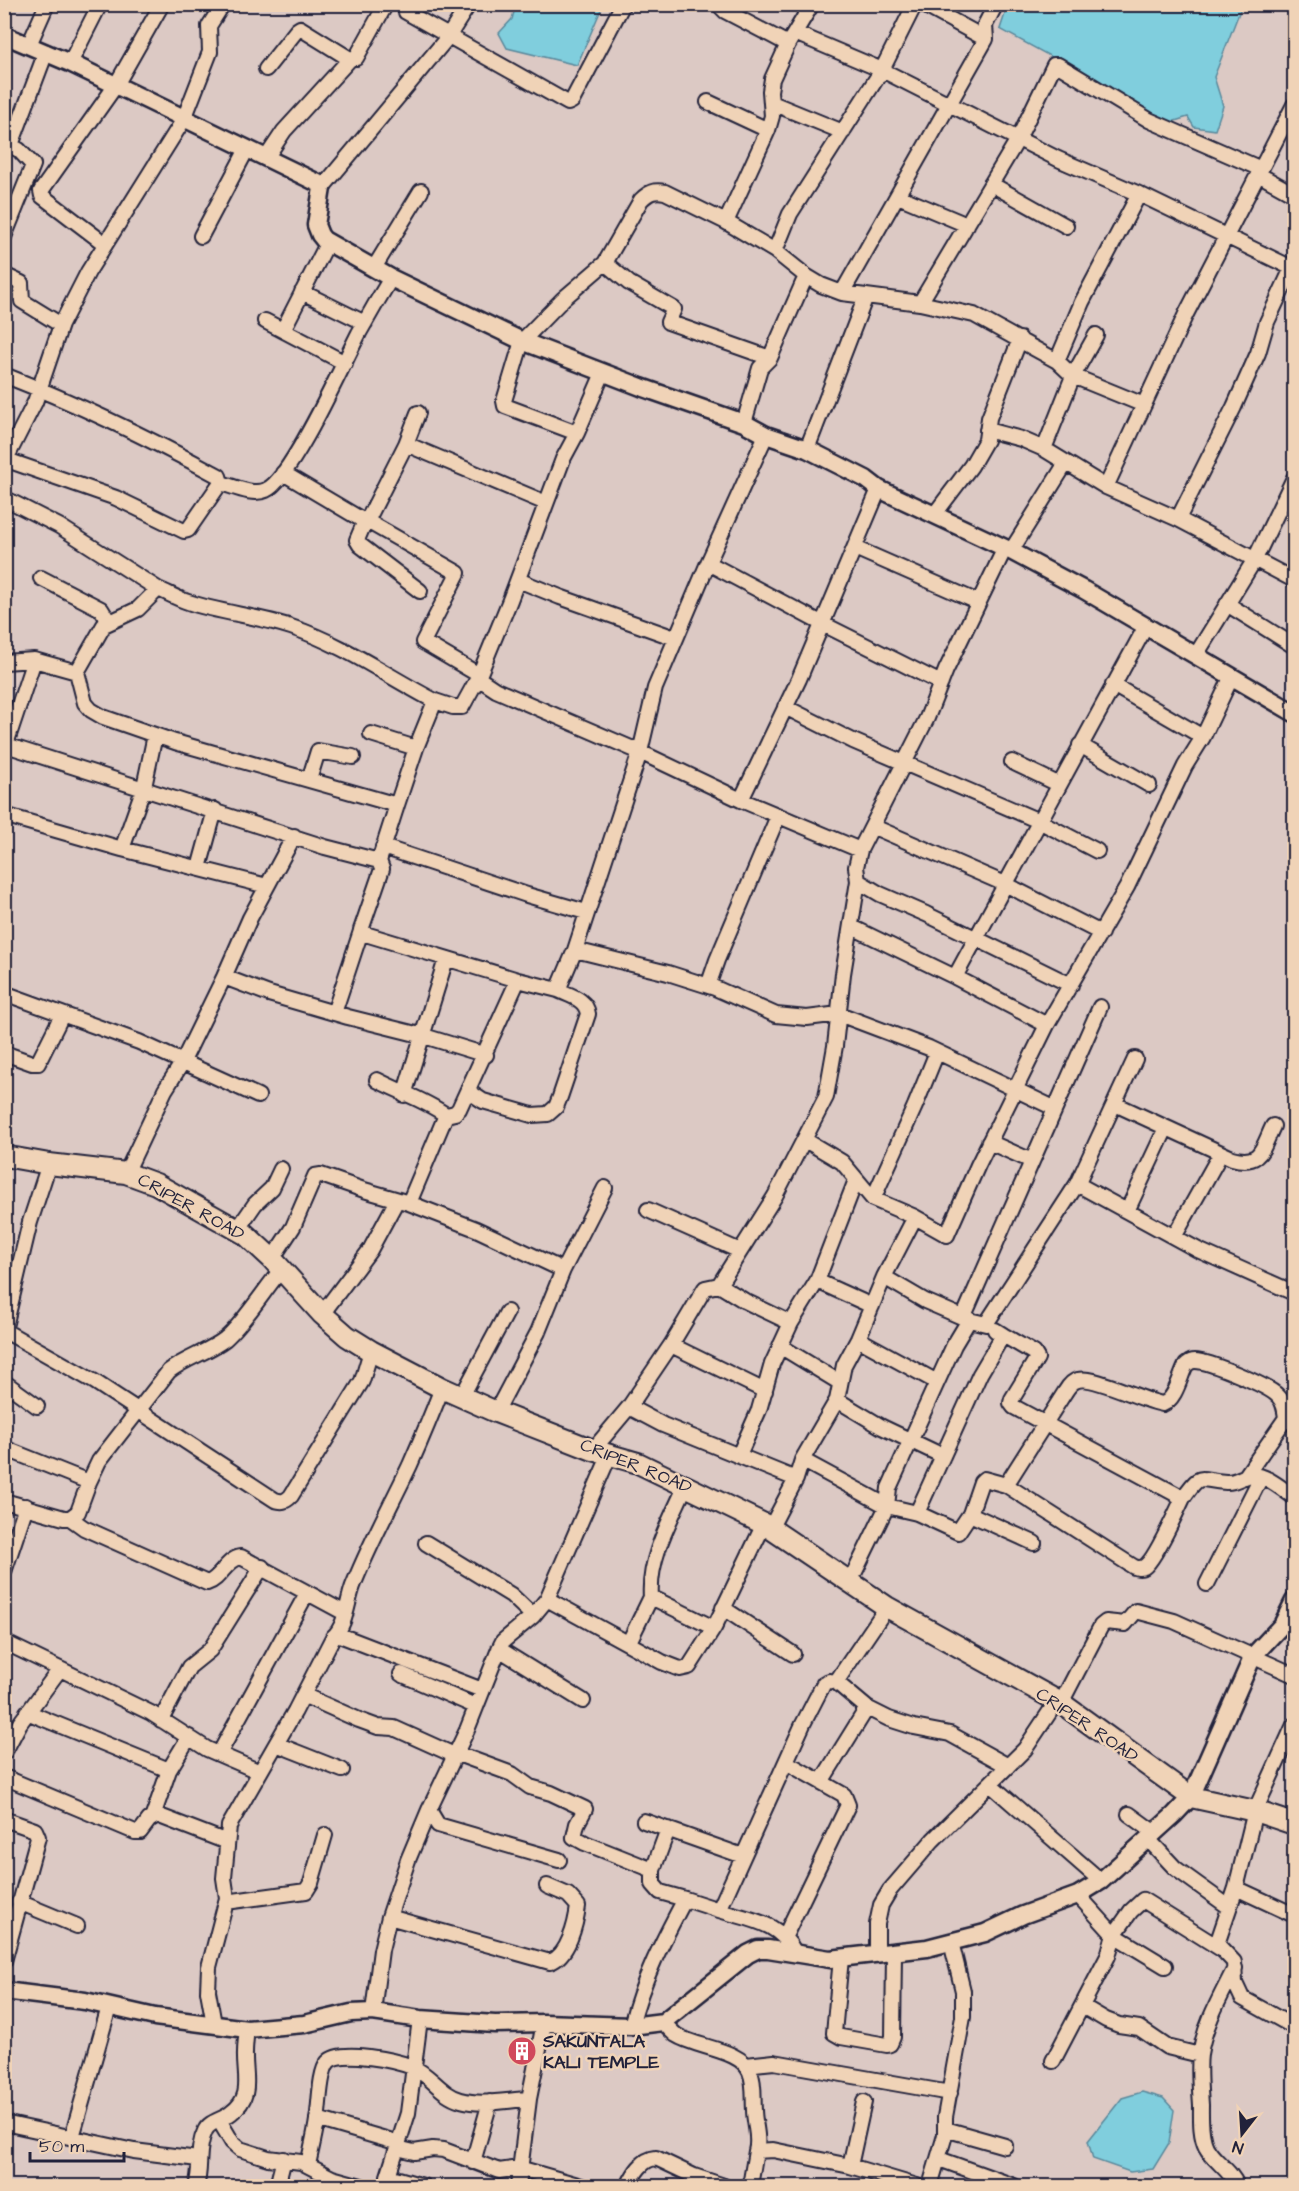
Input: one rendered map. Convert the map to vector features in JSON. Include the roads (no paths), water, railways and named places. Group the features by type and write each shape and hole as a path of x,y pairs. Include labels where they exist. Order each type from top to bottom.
{"main road":[{"name":"CRIPER ROAD","path":"4,1156 126,1173 156,1184 245,1234 322,1314 347,1336 371,1351 442,1388 496,1412 602,1452 638,1463 767,1526 887,1607 1059,1702 1191,1797 1294,1824"}],"street":[{"path":"29,45 47,4"},
{"path":"70,63 100,4"},
{"path":"105,244 41,193 116,85 162,4"},
{"path":"221,483 189,529 184,531 116,498 5,460 35,402 61,325 105,244 184,119 210,52 209,26 223,4"},
{"path":"356,58 386,4"},
{"path":"469,4 448,37 322,188 316,225 320,235 328,242 390,278 522,341 603,373 744,423 766,435 807,449 866,479 879,489 1008,550 1084,590 1294,713"},
{"path":"402,6 406,12 448,37 570,102 623,4"},
{"path":"718,4 724,11 792,39 882,70 1058,159 1293,266 1290,285 1267,322 1257,354 1234,406 1178,519"},
{"path":"726,222 768,130 772,116 771,85 792,39 812,4"},
{"path":"775,251 790,214 882,70 915,4"},
{"path":"922,4 986,39"},
{"path":"842,293 986,39 986,25 996,4"},
{"path":"266,158 284,131 350,59 299,28 267,69"},
{"path":"4,34 70,63 319,183 322,188"},
{"path":"4,237 33,165 19,150 8,143 46,52"},
{"path":"920,303 1018,139 1056,64 1149,120 1260,172 1294,194"},
{"path":"708,102 768,130"},
{"path":"772,103 843,132"},
{"path":"1106,487 1186,314 1294,105"},
{"path":"201,236 248,149"},
{"path":"991,184 1066,226"},
{"path":"374,268 421,191"},
{"path":"577,433 504,405 522,341 563,299 605,263 642,200 655,191 665,192 726,222 775,251 821,285 842,293 920,303 974,315 1056,361 1073,376 1144,405"},
{"path":"1056,361 1082,302 1139,194"},
{"path":"898,196 967,225"},
{"path":"283,330 328,242"},
{"path":"605,263 630,283 674,309 668,322 770,358"},
{"path":"4,275 21,283 22,301 61,325"},
{"path":"744,423 760,368 770,358 806,276"},
{"path":"221,483 255,492 263,491 271,487 283,473 316,417 390,278"},
{"path":"302,292 365,323"},
{"path":"807,449 866,296"},
{"path":"265,321 345,363"},
{"path":"1044,449 1073,376 1096,335"},
{"path":"934,515 981,451 986,440 989,418 1020,339"},
{"path":"4,498 59,526 158,589 188,602 291,627 318,637 362,658 435,701 453,707 462,707 478,678 518,580 563,459 603,373"},
{"path":"4,375 39,388 193,461 219,476 221,483"},
{"path":"418,413 406,444 357,540 360,545 420,591"},
{"path":"987,429 1044,449 1106,487 1178,519 1294,580"},
{"path":"558,990 574,950 640,752 655,688 766,435"},
{"path":"406,444 546,503"},
{"path":"718,1285 775,1196 826,1096 852,927 858,881 856,867 860,850 874,827 927,718 978,602 1008,550 1066,463"},
{"path":"283,473 458,572 423,642 474,672 478,678 496,690 640,752 741,800 860,850"},
{"path":"1196,655 1255,560 1294,479"},
{"path":"741,800 823,624 879,489"},
{"path":"855,548 978,602"},
{"path":"708,563 941,683"},
{"path":"41,579 101,609 109,622"},
{"path":"518,580 675,638"},
{"path":"158,589 138,609 101,628 77,672 82,695 91,710 103,717 155,735 397,805"},
{"path":"1227,604 1294,646"},
{"path":"955,977 1146,626"},
{"path":"4,662 34,660 77,672"},
{"path":"34,660 5,747 379,861"},
{"path":"805,1140 842,1162 873,1199 915,1217 947,1235 989,1142 1047,1025 1127,887 1185,766 1203,737 1232,676"},
{"path":"1113,685 1203,737"},
{"path":"334,1013 382,869 379,861 397,805 435,701"},
{"path":"785,707 853,741 1039,820 1096,851"},
{"path":"371,734 416,748"},
{"path":"122,849 144,788 155,735"},
{"path":"1080,745 1149,785"},
{"path":"309,780 318,751 353,757"},
{"path":"1012,762 1058,784"},
{"path":"199,868 215,810"},
{"path":"4,815 122,849 267,886"},
{"path":"708,986 778,816"},
{"path":"874,827 1005,884 1101,933"},
{"path":"126,1173 165,1090 182,1063 267,886 294,836"},
{"path":"384,847 527,895 586,912"},
{"path":"858,881 880,894 1071,985"},
{"path":"852,927 1047,1025"},
{"path":"361,931 446,959 558,990 583,1002 587,1007 588,1014 561,1097 552,1111 542,1116 532,1116 483,1101 468,1091"},
{"path":"574,950 668,973 708,986 776,1015 807,1018 839,1014 937,1052 1054,1108"},
{"path":"404,1095 446,959"},
{"path":"224,977 269,994 486,1055"},
{"path":"377,1080 404,1095 430,1104 446,1115 458,1112 519,980"},
{"path":"4,993 139,1042 258,1096"},
{"path":"850,1582 887,1506 889,1488 966,1319 1054,1108 1100,1007"},
{"path":"4,1053 38,1063 63,1015"},
{"path":"873,1199 937,1052"},
{"path":"986,1324 1077,1184 1135,1059"},
{"path":"1115,1104 1244,1162 1256,1159 1274,1126"},
{"path":"322,1314 403,1201 446,1115"},
{"path":"1127,1211 1166,1128"},
{"path":"989,1142 1032,1161"},
{"path":"1174,1237 1221,1153"},
{"path":"49,1164 30,1222 5,1331 70,1366 275,1500 286,1501 362,1381 371,1351"},
{"path":"237,1230 255,1204 272,1188 281,1169"},
{"path":"70,1518 78,1512 99,1461 169,1371 214,1347 232,1333 276,1264 315,1176 321,1175 403,1201 476,1229 563,1270"},
{"path":"739,1455 759,1410 772,1364 791,1323 817,1281 856,1180"},
{"path":"1077,1184 1198,1250 1294,1293"},
{"path":"496,1412 538,1332 563,1270 604,1188"},
{"path":"648,1210 740,1251"},
{"path":"548,1599 599,1629 629,1642 673,1667 685,1669 695,1660 767,1526 796,1479 802,1460 837,1400 844,1365 858,1339 884,1277 915,1217"},
{"path":"884,1277 925,1301 966,1319 986,1324 1034,1353 1037,1358 1012,1399 1011,1405 1183,1498"},
{"path":"817,1281 872,1306"},
{"path":"373,2012 381,1950 389,1917 429,1810 467,1730 503,1641 533,1616 548,1599 602,1452 629,1407 671,1345 705,1288 718,1285 791,1323"},
{"path":"462,1396 507,1312"},
{"path":"917,1513 980,1374 1003,1335"},
{"path":"858,1339 937,1382"},
{"path":"671,1345 765,1391"},
{"path":"780,1346 839,1382"},
{"path":"1006,1485 1072,1383 1078,1380 1098,1382 1163,1404 1172,1397 1186,1365 1194,1361 1221,1369 1274,1392 1281,1398 1290,1421 1245,1477"},
{"path":"4,1382 38,1406"},
{"path":"213,2024 208,1991 209,1967 226,1902 224,1878 229,1826 333,1637 337,1634 361,1566 409,1467 442,1388"},
{"path":"837,1400 910,1441 943,1456"},
{"path":"629,1407 663,1425 796,1479"},
{"path":"4,1448 89,1482"},
{"path":"802,1460 887,1506 917,1513 958,1532 970,1514 984,1479 1006,1485 1138,1568 1145,1566 1152,1557 1183,1498 1200,1479 1208,1478 1228,1483 1253,1475 1261,1477 1294,1497"},
{"path":"1207,1584 1261,1477"},
{"path":"629,1642 651,1597 651,1578 659,1548 686,1485"},
{"path":"4,1501 70,1518 88,1530 207,1583 216,1579 237,1557 241,1557 345,1613"},
{"path":"4,1572 26,1506"},
{"path":"970,1514 1034,1543"},
{"path":"426,1543 511,1595 533,1616"},
{"path":"161,1720 189,1667 210,1650 262,1567"},
{"path":"219,1754 307,1593"},
{"path":"651,1597 714,1628"},
{"path":"4,1991 85,2001 155,2017 247,2029 304,2024 351,2013 373,2012 420,2019 495,2024 632,2026 663,2022 748,1954 758,1949 819,1958 841,1958 927,1948 985,1933 1023,1915 1078,1895 1101,1881 1152,1836 1191,1797 1253,1656 1288,1628 1294,1601"},
{"path":"836,1682 887,1607"},
{"path":"723,1608 793,1654"},
{"path":"841,1958 834,2033 841,2037 890,2044 893,2037 886,1954 877,1924 881,1905 890,1890 933,1840 1025,1749 1059,1702 1103,1623 1125,1624 1136,1611 1174,1621 1294,1676"},
{"path":"337,1634 482,1690"},
{"path":"4,1642 161,1720 219,1754 260,1772"},
{"path":"499,1649 583,1701"},
{"path":"4,1753 27,1712 60,1669"},
{"path":"401,1674 475,1706"},
{"path":"718,1910 821,1688 829,1681 836,1682 867,1708 889,1719 950,1734 1008,1766"},
{"path":"303,1695 359,1720 378,1727 394,1728 455,1754 512,1774 530,1787 551,1793 585,1809 577,1824 574,1837 585,1844 653,1870"},
{"path":"821,1782 867,1708"},
{"path":"27,1712 169,1770"},
{"path":"1294,1725 1255,1812 1236,1888 1217,1944 1234,1962 1235,1983 1242,1998 1294,2025"},
{"path":"4,1777 135,1832 140,1832 153,1816 169,1770 189,1737"},
{"path":"276,1744 342,1770"},
{"path":"785,1936 848,1805 844,1795 786,1762"},
{"path":"990,1784 1101,1881"},
{"path":"429,1810 438,1825 559,1860"},
{"path":"1129,1814 1152,1836 1175,1868 1229,1906"},
{"path":"153,1816 165,1817 227,1842"},
{"path":"4,1819 37,1833 5,1956"},
{"path":"644,1821 742,1856"},
{"path":"668,1829 653,1870 655,1889 779,1930 795,1953"},
{"path":"226,1902 306,1891 311,1883 325,1835"},
{"path":"389,1917 550,1962 561,1955 574,1927 578,1906 568,1895 547,1886"},
{"path":"1236,1888 1294,1915"},
{"path":"1078,1895 1114,1935 1165,1966"},
{"path":"632,2026 638,1998 670,1926 685,1899"},
{"path":"1053,2061 1108,1956 1114,1935 1131,1911 1143,1900 1221,1949"},
{"path":"19,1902 76,1926"},
{"path":"930,2187 945,2129 945,2117 963,2017 963,1991 951,1942"},
{"path":"1235,1968 1210,2016 1200,2055 1204,2144 1238,2187"},
{"path":"1082,2006 1112,2023 1139,2028 1167,2047 1200,2055"},
{"path":"72,2137 109,2007"},
{"path":"420,2019 408,2113 386,2182 423,2187"},
{"path":"663,2022 676,2035 727,2054 746,2065 752,2076 754,2127 759,2141 750,2187"},
{"path":"518,2187 529,2099 544,2023"},
{"path":"196,2187 203,2134 208,2126 231,2113 246,2091 248,2081 244,2053 247,2029"},
{"path":"308,2165 323,2073 332,2058 364,2056 414,2067 442,2091 458,2100 490,2102 529,2099"},
{"path":"746,2065 763,2062 784,2063 950,2093"},
{"path":"473,2162 490,2102"},
{"path":"850,2166 864,2102"},
{"path":"317,2119 414,2152 439,2149 499,2171 519,2168 581,2187"},
{"path":"219,2120 232,2142 240,2149 254,2155 308,2165 332,2178 361,2187"},
{"path":"4,2122 134,2151 198,2159"},
{"path":"945,2129 1005,2146"},
{"path":"756,2151 773,2150 850,2166 917,2187"},
{"path":"628,2187 643,2162 649,2158 656,2158 724,2187"},
{"path":"277,2187 284,2159"},
{"path":"939,2159 1014,2187"}],"water":[{"path":"516,4 603,5 577,65 507,48 499,33 512,19"},
{"path":"1008,5 1242,5 1214,77 1223,106 1215,130 1194,127 1188,117 1159,126 1140,116 1132,100 1100,90 1094,80 1000,29"},
{"path":"1142,2092 1163,2098 1174,2110 1169,2143 1153,2169 1130,2172 1093,2159 1088,2141 1122,2098"}],"place":[{"name":"SAKUNTALA KALI TEMPLE","path":"522,2051"}]}
